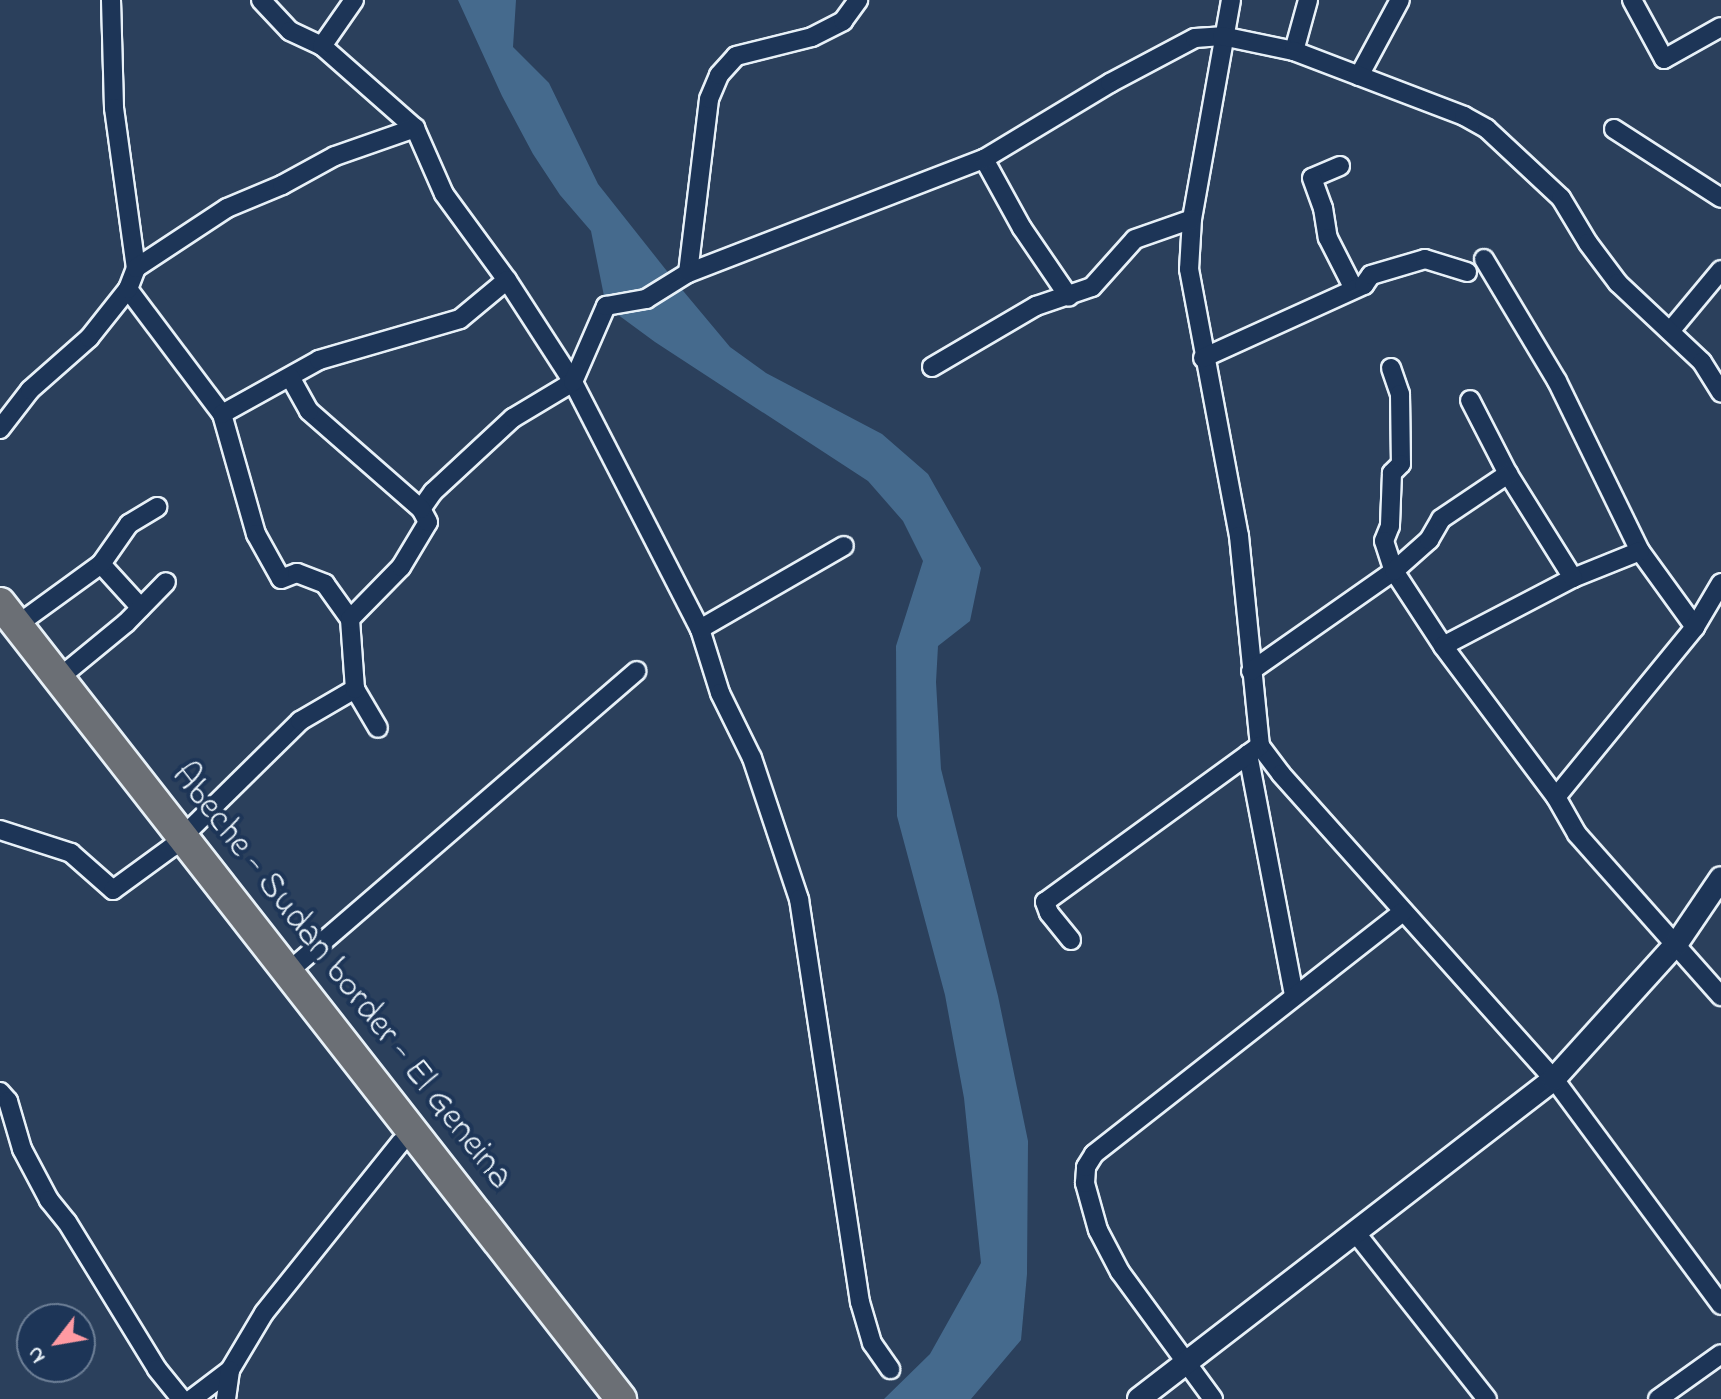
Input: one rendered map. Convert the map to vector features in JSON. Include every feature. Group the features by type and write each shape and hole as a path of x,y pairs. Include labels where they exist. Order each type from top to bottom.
{"highway":[{"name":"Abeche - Sudan border - El Geneina","path":"6,618 59,678 401,1142 606,1391"},
{"name":"Abeche - Sudan border - El Geneina","path":"6,618 178,842 289,971 606,1391"}],"street":[{"path":"2,422 30,390 89,338 128,289 136,268 114,108 111,0"},
{"path":"261,0 290,31 322,46 415,128 444,194 507,280 573,382 700,629 720,693 752,758 799,899 860,1302 872,1343 890,1369"},
{"path":"322,46 354,0"},
{"path":"688,273 709,99 719,75 736,56 812,37 843,21 858,0"},
{"path":"1231,0 1222,36 1192,219 1189,269 1203,358 1239,536 1251,671 1254,750 1294,995"},
{"path":"1294,51 1308,0"},
{"path":"1359,76 1400,0"},
{"path":"1632,0 1664,59 1721,27"},
{"path":"421,509 433,492 513,418 573,382 606,306 646,299 688,273 984,159 1110,83 1195,38 1222,36 1294,51 1464,116 1487,129 1561,198 1588,243 1618,283 1702,362 1721,392"},
{"path":"136,268 227,208 282,185 335,156 415,128"},
{"path":"1614,129 1721,198"},
{"path":"984,159 1022,228 1069,297"},
{"path":"1340,166 1312,178 1328,238 1354,289"},
{"path":"932,367 1036,306 1092,287 1135,239 1192,219"},
{"path":"1203,358 1364,285 1371,275 1425,259 1467,272"},
{"path":"1484,259 1557,381 1640,551 1695,627"},
{"path":"1671,330 1721,270"},
{"path":"222,414 336,354 460,319 507,280"},
{"path":"128,289 222,414 256,534 281,579 297,573 325,584 350,619 355,689 378,728"},
{"path":"1391,368 1400,394 1401,464 1392,473 1390,526 1384,541 1394,571 1443,646 1556,797 1577,834 1721,996"},
{"path":"291,378 309,411 421,509 428,522 401,567 350,619"},
{"path":"1470,400 1508,474 1573,578"},
{"path":"1251,671 1394,571 1429,540 1441,519 1508,474"},
{"path":"6,618 101,564 129,524 157,507"},
{"path":"700,629 844,546"},
{"path":"1443,646 1573,578 1640,551"},
{"path":"101,564 141,608"},
{"path":"59,678 141,608 166,582"},
{"path":"1556,797 1695,627 1721,583"},
{"path":"289,971 637,671"},
{"path":"0,830 71,853 113,890 178,842 300,721 355,689"},
{"path":"1254,750 1554,1079 1721,1305"},
{"path":"1071,940 1049,913 1045,902 1254,750"},
{"path":"1139,1399 1554,1079 1677,943 1721,878"},
{"path":"1213,1399 1120,1272 1098,1230 1085,1183 1086,1167 1094,1154 1403,912"},
{"path":"0,1092 8,1101 7,1129 157,1369 181,1399"},
{"path":"192,1399 230,1370 264,1313 401,1142"},
{"path":"1355,1232 1487,1399"},
{"path":"1658,1399 1721,1354"},
{"path":"226,1399 230,1370"}],"water":[{"path":"458,0 516,0 513,47 549,83 598,184 674,280 730,347 766,373 882,434 928,474 981,568 970,621 938,646 936,682 941,769 998,996 1028,1141 1027,1274 1021,1340 971,1399 884,1399 930,1354 981,1263 964,1098 945,995 897,816 896,646 923,561 903,521 868,481 655,342 606,306 591,231 560,195 533,154 502,96"}]}
